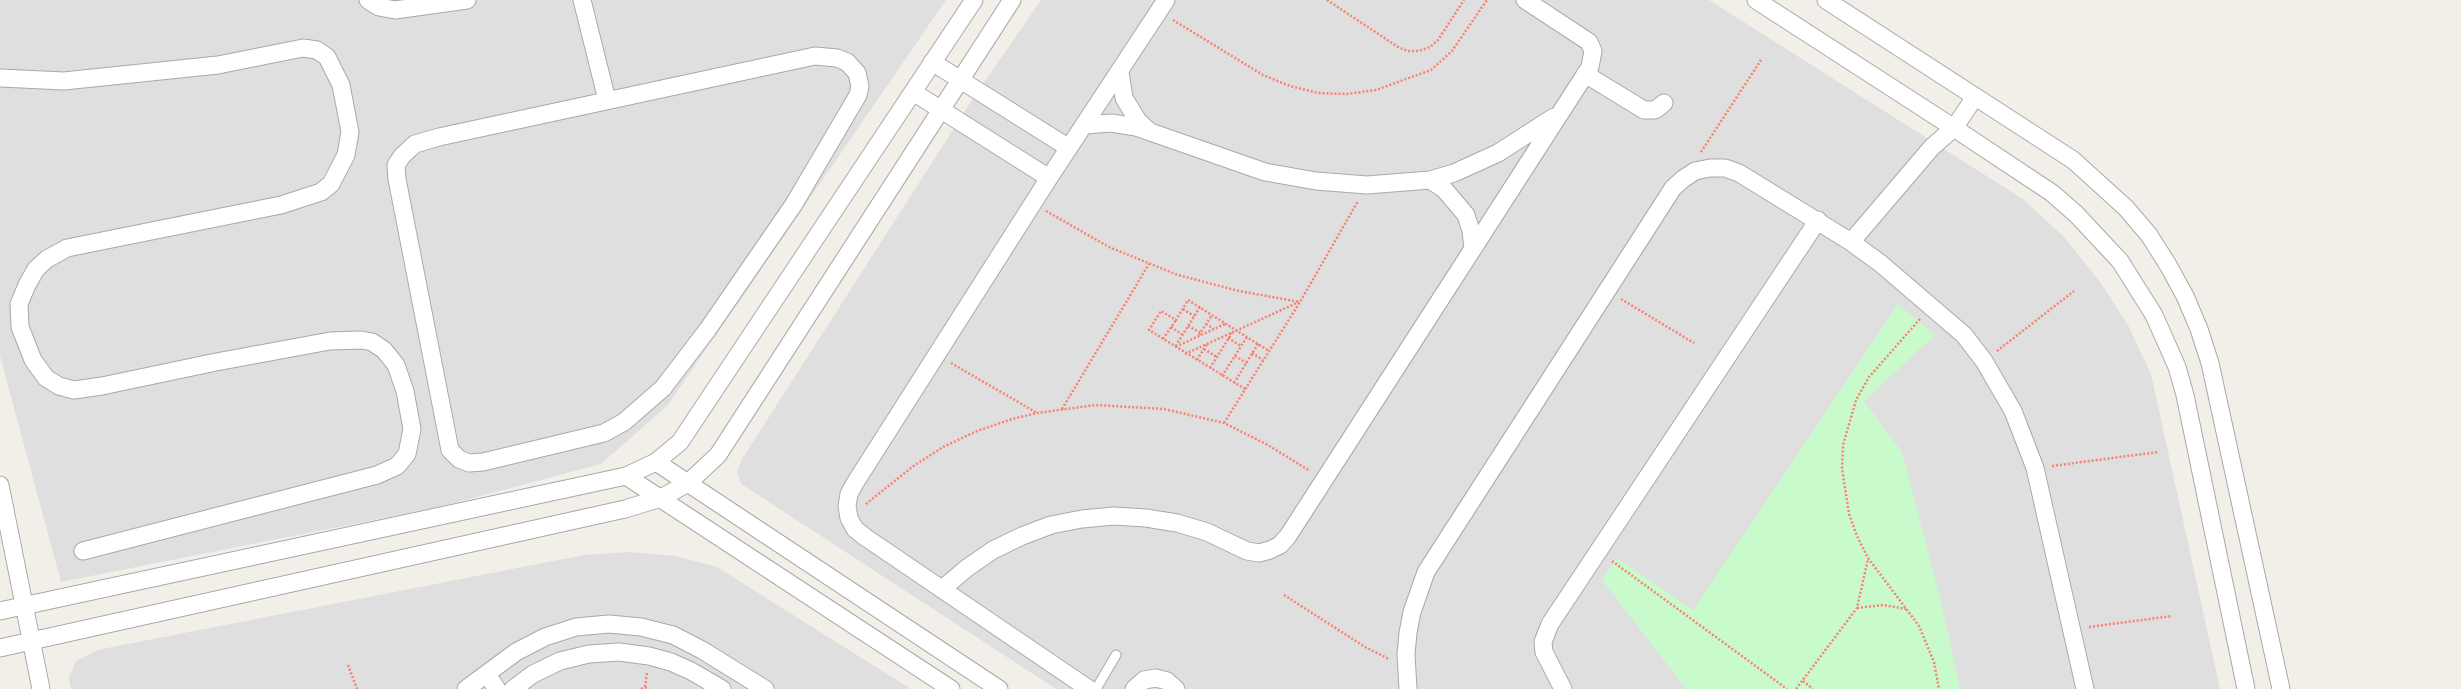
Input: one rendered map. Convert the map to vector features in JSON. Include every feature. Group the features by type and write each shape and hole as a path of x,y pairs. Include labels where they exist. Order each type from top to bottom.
{"street":[{"path":"368,0 379,7 395,10 467,0"},
{"path":"582,0 607,100"},
{"path":"0,611 626,476 656,462 680,442 974,0"},
{"path":"0,648 625,509 661,498 688,483 718,454 1012,0"},
{"path":"942,590 967,568 1007,543 1051,525 1082,519 1114,516 1146,518 1177,523 1207,532 1247,551 1259,553 1280,545 1288,536 1561,113 1593,59 1593,51 1589,42 1525,0"},
{"path":"1756,0 1954,128 2052,194 2076,214 2120,261 2154,315 2177,368 2185,395 2246,689"},
{"path":"1826,0 2073,160 2101,183 2126,208 2149,235 2185,296 2199,329 2217,391 2281,689"},
{"path":"1089,689 865,538 855,529 849,518 847,506 849,494 1049,178 1162,6"},
{"path":"0,78 64,81 218,65 303,48 317,50 327,57 341,85 350,132 346,155 331,184 321,192 280,205 179,224 68,248 47,259 36,269 26,285 19,304 20,327 33,360 46,378 59,386 74,390 102,386 216,362 330,342 361,340 372,342 384,350 396,366 405,391 412,428 407,454 398,466 377,475 83,551"},
{"path":"815,56 837,58 847,62 856,73 860,86 858,95 794,204 708,329 663,388 624,422 604,433 483,462 469,463 459,459 450,450 397,179 396,165 402,156 415,144 607,100 815,56"},
{"path":"932,62 1069,148"},
{"path":"1120,72 1124,98 1138,121 1148,130"},
{"path":"1585,74 1644,110 1655,110 1664,103"},
{"path":"913,92 1049,178"},
{"path":"1851,242 1932,147 1954,128 1975,96"},
{"path":"1085,125 1123,124 1148,130 1216,156 1265,172 1316,182 1367,185 1430,180 1465,168 1498,153 1561,113"},
{"path":"1408,689 1406,666 1412,612 1426,572 1673,188 1695,171 1710,168 1725,168 1739,173 1818,220 1851,242 1931,306 1964,335 1984,361 2013,411 2035,468 2072,629 2084,689"},
{"path":"1430,180 1444,189 1456,201 1466,215 1471,231 1473,248"},
{"path":"1563,689 1544,652 1545,633 1818,220"},
{"path":"656,462 999,689"},
{"path":"626,476 945,687"},
{"path":"0,485 42,689"},
{"path":"466,689 487,676 516,652 539,640 576,627 609,624 641,627 673,635 702,650 765,689"},
{"path":"691,670 702,650"},
{"path":"513,689 533,674 560,661 589,654 619,652 649,656 691,670 722,689"},
{"path":"487,676 497,689"},
{"path":"1134,689 1144,680 1156,678 1167,681 1176,689"}],"lane":[{"path":"1096,689 1116,655"}],"path":[{"path":"1327,0 1398,47 1408,51 1419,51 1430,47 1438,40 1464,0"},
{"path":"1162,6 1263,75 1290,86 1318,93 1347,94 1376,90 1431,70 1452,51 1487,0"},
{"path":"1683,179 1761,60"},
{"path":"1224,423 1300,302 1367,185"},
{"path":"1034,203 1109,247 1149,264 1238,291 1300,302"},
{"path":"1062,408 1149,264"},
{"path":"1607,291 1694,343"},
{"path":"1984,361 2074,291"},
{"path":"1163,339 1188,300 1269,351"},
{"path":"1185,354 1300,302"},
{"path":"1931,306 1869,377 1856,400 1848,422 1842,468 1844,492 1849,514 1868,558 1907,609 1928,644 1939,689"},
{"path":"1175,347 1200,307"},
{"path":"1183,309 1194,316"},
{"path":"1176,320 1161,311 1149,330 1185,354 1245,389"},
{"path":"1200,334 1212,315"},
{"path":"1206,324 1214,329"},
{"path":"1175,347 1200,334 1226,324"},
{"path":"1188,326 1200,334"},
{"path":"1171,327 1183,335"},
{"path":"1210,368 1232,332"},
{"path":"1222,376 1247,337"},
{"path":"1228,338 1241,346"},
{"path":"1197,360 1208,343"},
{"path":"1234,383 1258,344"},
{"path":"1204,350 1217,357"},
{"path":"1252,353 1263,360"},
{"path":"938,355 1037,413"},
{"path":"1235,356 1247,362"},
{"path":"849,518 912,467 944,447 977,431 1012,419 1037,413 1062,408 1096,405 1164,409 1224,423 1268,445 1324,480"},
{"path":"2035,468 2158,452"},
{"path":"1598,551 1787,689"},
{"path":"1796,689 1857,608 1868,558"},
{"path":"1284,595 1365,647 1406,666"},
{"path":"1857,608 1883,605 1907,609"},
{"path":"2072,629 2172,616"},
{"path":"348,666 358,689"},
{"path":"1802,681 1813,689"},
{"path":"641,689 645,687 650,689"}],"shaded area":[{"path":"0,0 946,0 668,405 601,464 439,507 61,582 0,356"},
{"path":"1041,0 1709,0 2023,199 2063,236 2098,279 2128,325 2151,374 2220,689 1056,689 741,484 737,471 742,459 974,97"},
{"path":"629,552 676,556 717,567 911,689 71,689 69,678 76,661 97,650 584,555"}],"green space":[{"path":"1898,304 1935,335 1864,401 1902,452 1942,605 1960,689 1686,689 1602,580 1617,558 1693,610"}]}
